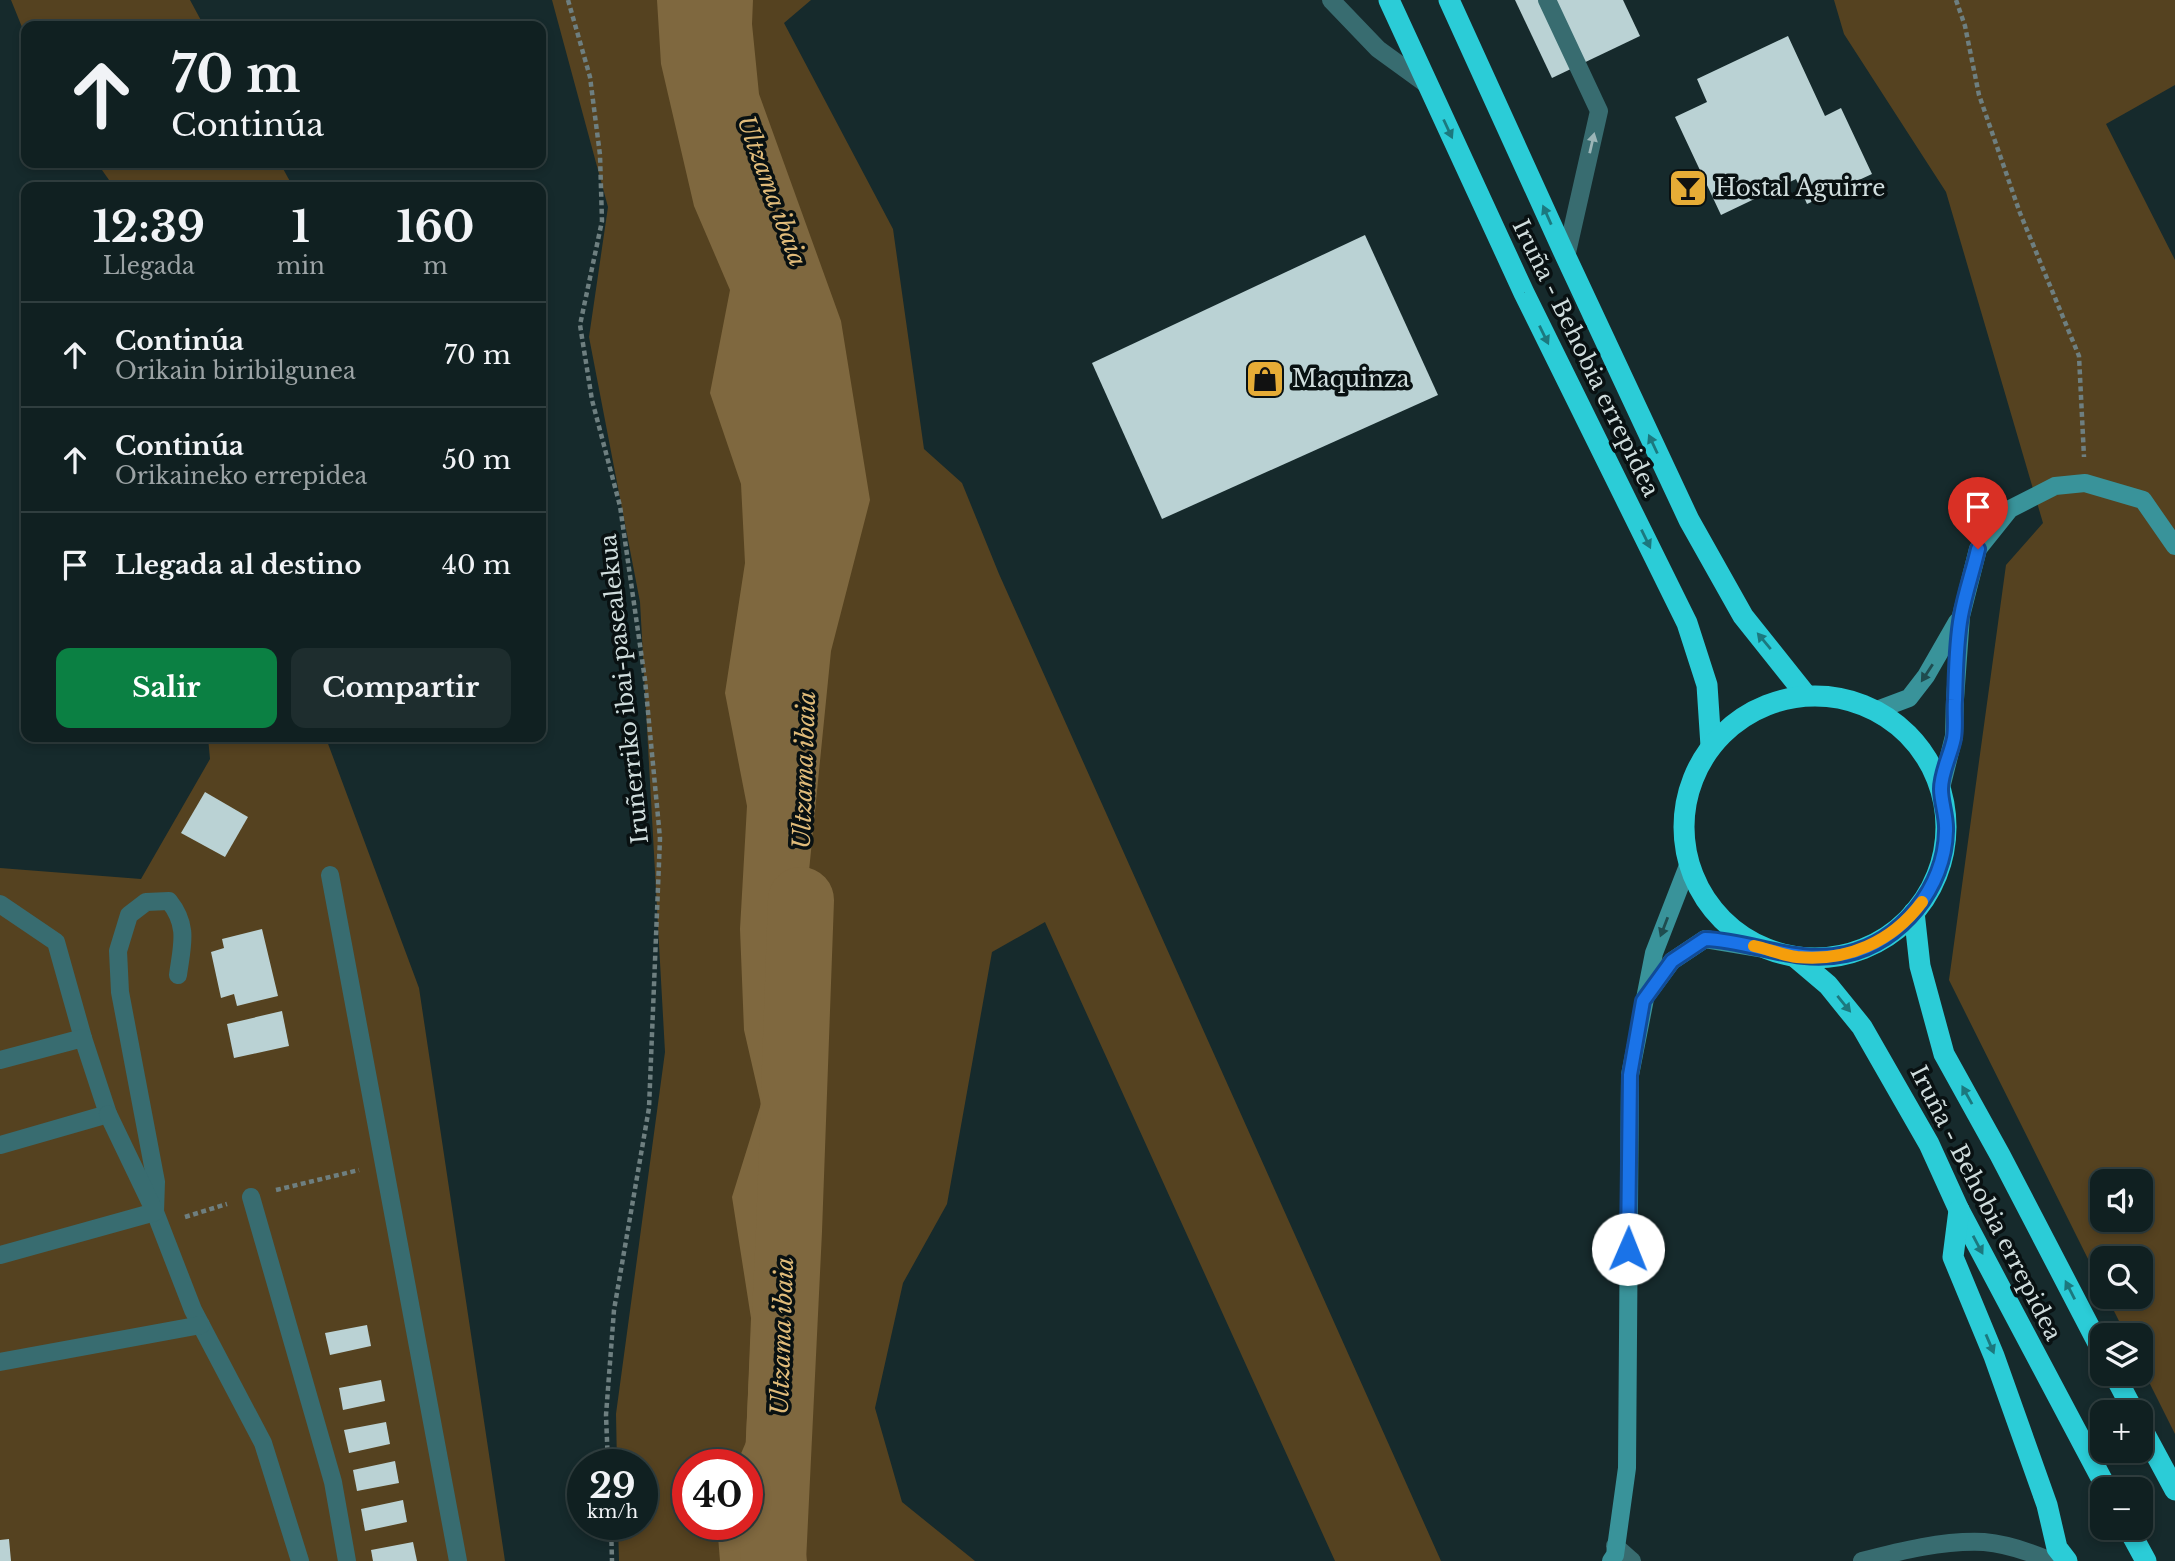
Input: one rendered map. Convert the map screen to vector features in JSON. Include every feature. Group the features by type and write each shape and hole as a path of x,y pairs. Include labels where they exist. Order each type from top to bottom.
{"highway":[{"name":"Iruña - Behobia errepidea","path":"1390,0 1524,293 1687,623 1707,685 1711,746"},
{"name":"Iruña - Behobia errepidea","path":"1449,0 1689,520 1743,616 1806,695"},
{"path":"1806,695 1843,698 1877,710 1905,730 1926,756 1941,788 1945,810 1946,832 1937,874 1927,895 1914,912 1895,931 1872,944 1848,954 1822,958 1796,957 1765,948 1726,923 1709,906 1697,885 1684,843 1686,802 1691,782 1711,746 1730,726 1753,710 1779,700 1806,695"},
{"name":"Iruña - Behobia errepidea","path":"1914,912 1920,966 1944,1054 2090,1328"},
{"name":"Iruña - Behobia errepidea","path":"1796,957 1828,985 1863,1027 1929,1144 1959,1210 2101,1477"},
{"path":"1959,1210 1952,1257 1994,1356 2048,1504 2057,1548 2067,1561"},
{"path":"2153,1449 2175,1490"},
{"path":"2135,1540 2146,1561"}],"street":[{"path":"1331,0 1377,49 1429,86"},
{"path":"1547,0 1599,111 1566,257"},
{"path":"1941,788 1954,736 1961,616 1978,549 2010,509 2055,486 2085,483 2143,500 2175,546"},
{"path":"1877,710 1909,698 1926,676 1961,616"},
{"path":"1632,1561 1613,1554 1627,1468 1630,1075 1654,953 1689,863"},
{"path":"330,875 458,1561"},
{"path":"158,1218 156,1182 120,992 118,951 129,915 146,902 169,901 179,914 184,931 178,975"},
{"path":"0,904 55,942 108,1114 158,1218 201,1325 263,1443 300,1561"},
{"path":"1643,1001 1672,961 1705,939 1765,948"},
{"path":"0,1060 83,1038"},
{"path":"0,1145 108,1114"},
{"path":"251,1197 333,1482 347,1561"},
{"path":"0,1255 158,1218"},
{"path":"0,1362 201,1325"},
{"path":"1862,1561 1891,1553 1954,1543 1985,1542 2013,1547 2052,1561"}],"path":[{"name":"Iruñerriko ibai-pasealekua","path":"568,0 590,77 600,168 602,221 580,325 592,400 620,506 645,680 660,838 649,1108 614,1310 606,1415 607,1449"},
{"path":"1956,0 1965,26 1979,94 2038,259 2078,356 2085,483"},
{"path":"158,1218 383,1163"},
{"path":"611,1540 612,1561"}],"shaded area":[{"path":"11,0 190,0 201,21 21,21 21,25"},
{"path":"552,0 811,0 784,23 893,229 924,449 962,483 999,574 1441,1561 1335,1561 1045,922 992,952 947,1204 903,1283 875,1408 902,1502 975,1561 619,1561 618,1540 658,1540 658,1449 617,1449 616,1414 665,1052 640,602 589,337 608,207"},
{"path":"1834,0 2175,0 2175,85 2106,124 2175,260 2175,1434 2151,1386 2153,1323 2120,1323 2113,1309 2153,1309 2153,1246 2090,1246 2090,1263 1949,980 2006,565 2043,523 1946,192 1844,34"},
{"path":"101,168 283,168 290,182 110,182"},
{"path":"208,742 327,742 419,988 505,1561 0,1561 0,868 141,879 210,759"}],"water":[{"path":"657,0 753,0 752,24 759,94 841,321 870,500 831,651 797,991 781,1378 807,1561 720,1561 718,1540 763,1540 763,1449 743,1449 746,1442 751,1318 732,1197 761,1104 744,1030 740,929 747,806 725,693 745,563 741,484 710,393 730,290 694,206 661,64"}],"building":[{"path":"1515,0 1623,0 1640,36 1552,78"},
{"path":"1788,36 1825,116 1841,108 1872,174 1807,204 1796,179 1721,215 1675,117 1707,102 1697,79"},
{"name":"Maquinza","path":"1365,235 1438,395 1162,519 1092,363"},
{"path":"205,792 248,817 225,857 181,833"},
{"path":"262,929 278,996 237,1006 234,994 221,998 211,952 224,948 222,939"},
{"path":"282,1011 289,1046 234,1058 227,1024"},
{"path":"367,1325 371,1346 330,1355 325,1333"},
{"path":"381,1380 385,1401 343,1410 339,1388"},
{"path":"386,1422 390,1444 349,1453 344,1430"},
{"path":"395,1461 399,1483 357,1491 353,1470"},
{"path":"403,1500 407,1522 365,1531 361,1509"},
{"path":"9,1539 11,1561 0,1561 0,1540"},
{"path":"413,1542 417,1561 373,1561 371,1550"}],"waterway":[{"name":"Ultzama ibaia","path":"773,1561 801,900"}],"slow traffic":[{"path":"1754,946 1796,957 1822,958 1848,954 1895,931 1922,902"}],"place":[{"name":"Hostal Aguirre","path":"1688,188"},
{"name":"Maquinza","path":"1265,379"}],"route":[{"path":"1628,1249 1630,1075 1643,1001 1672,961 1705,939 1765,948 1796,957 1822,958 1848,954 1895,931 1927,895 1943,854 1946,832 1941,788 1954,736 1961,616 1978,549"}]}
